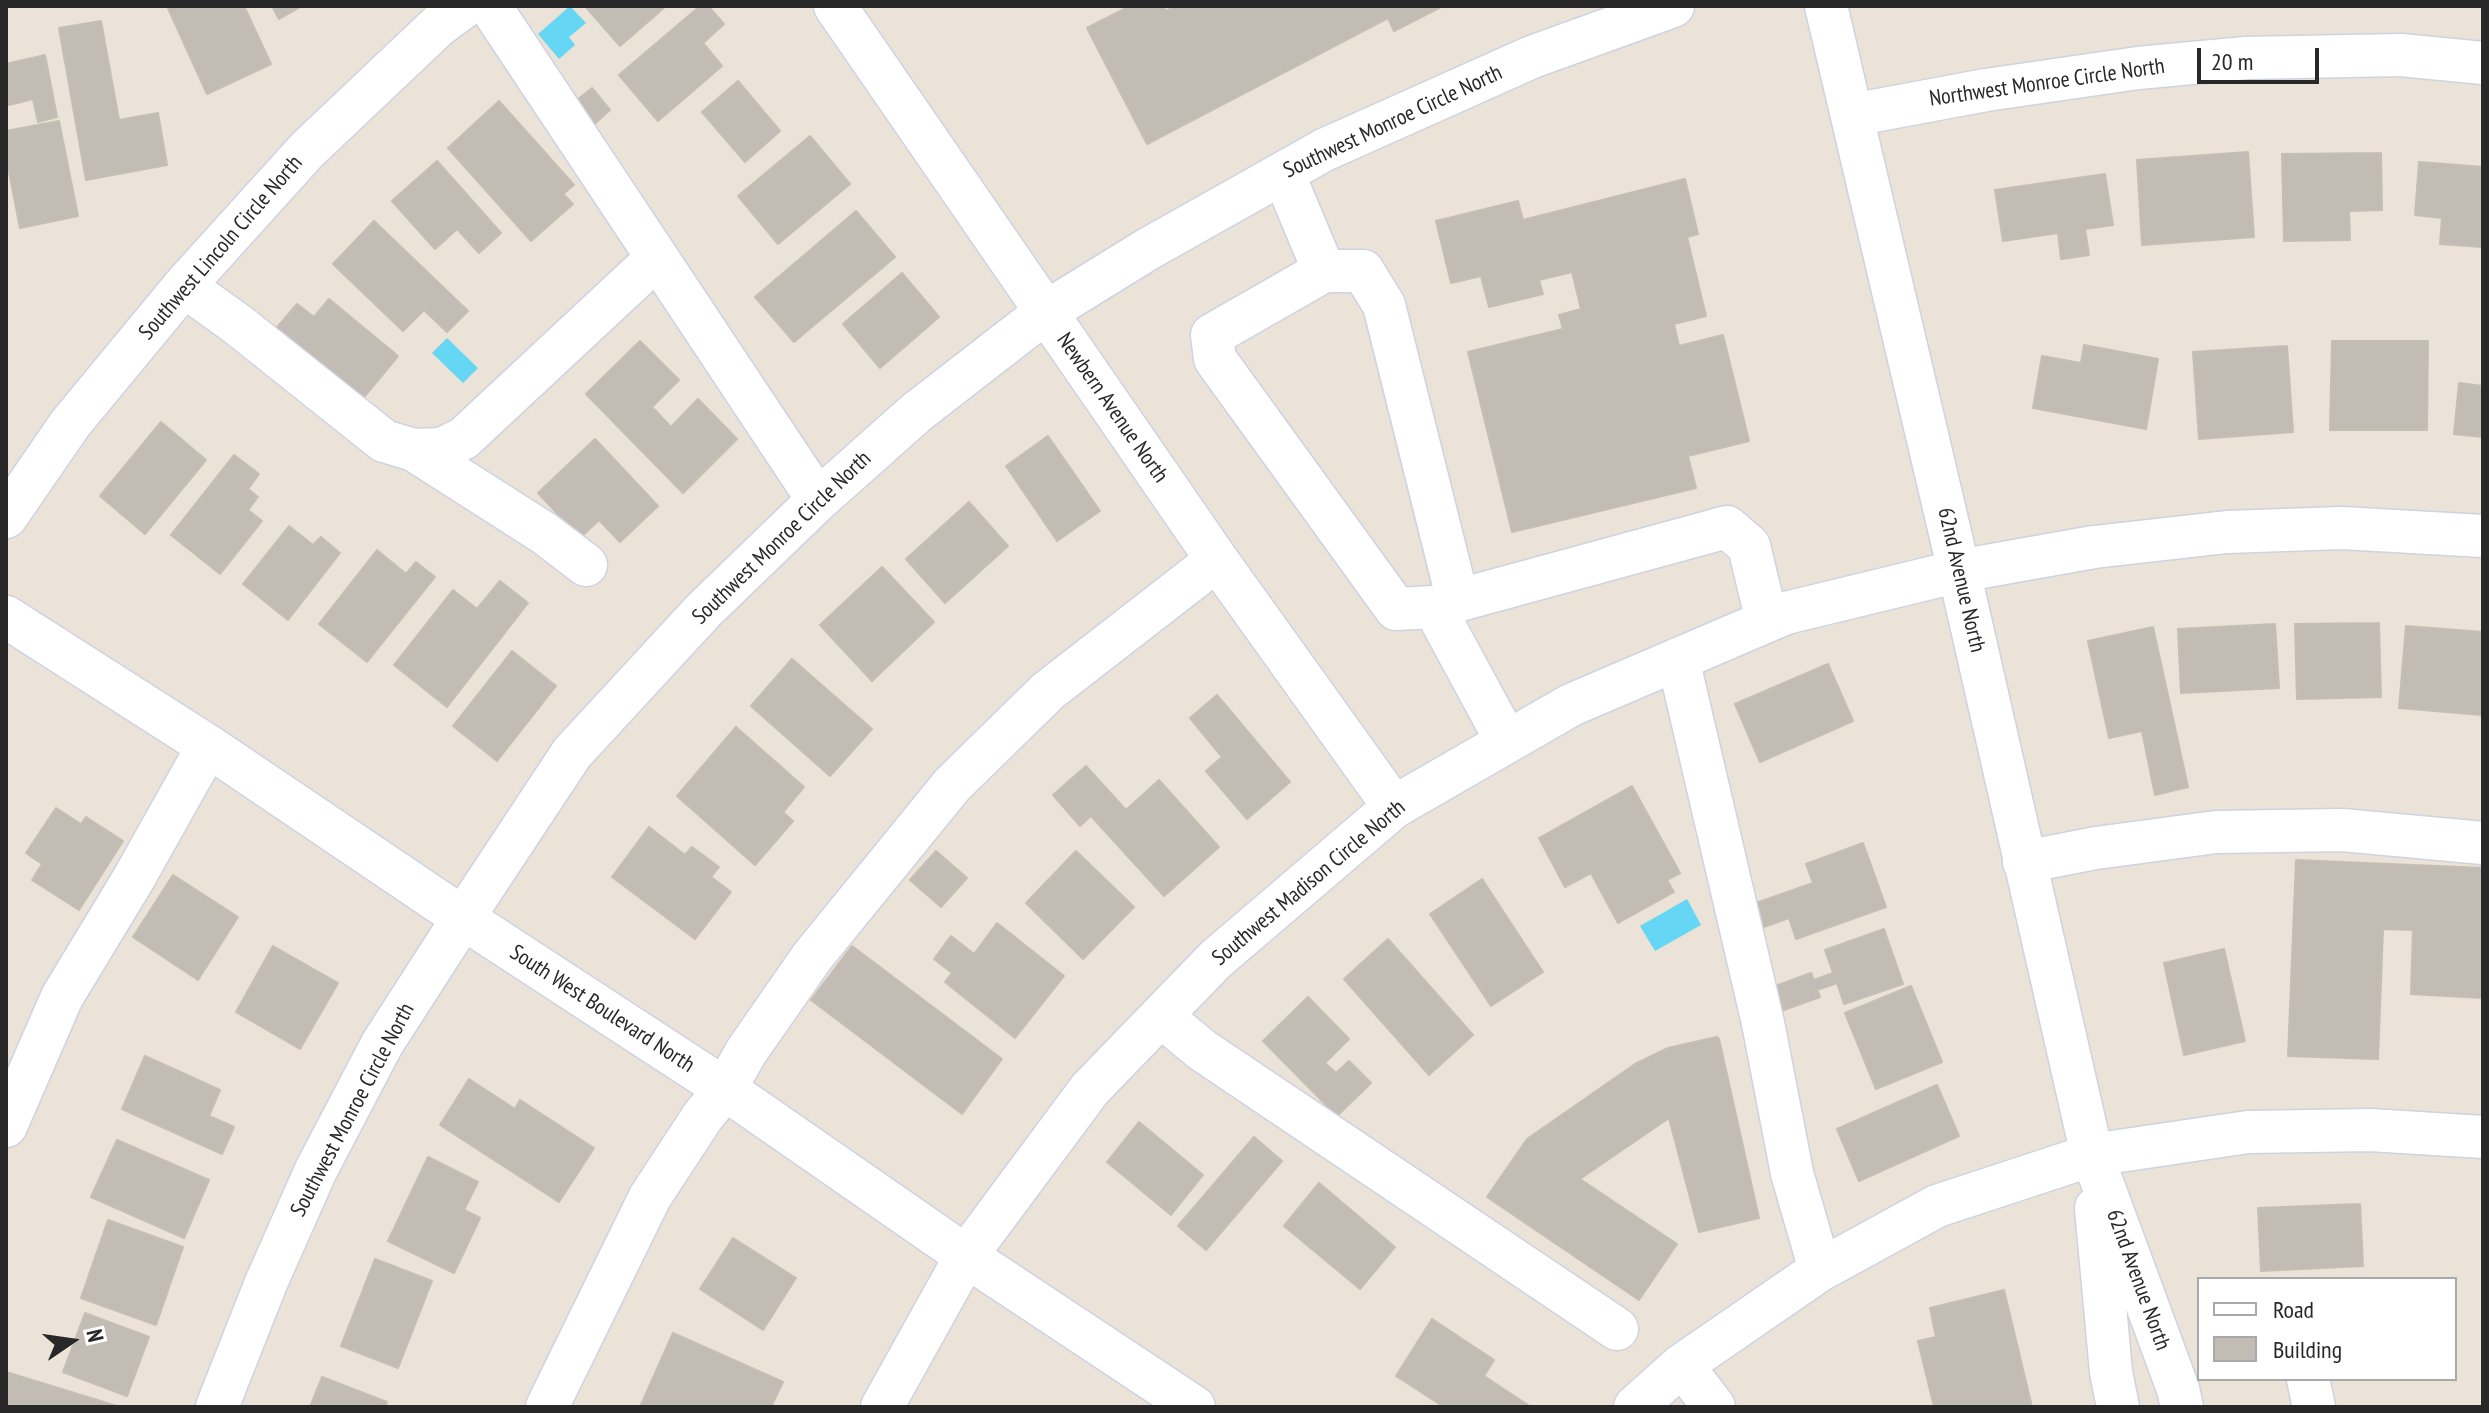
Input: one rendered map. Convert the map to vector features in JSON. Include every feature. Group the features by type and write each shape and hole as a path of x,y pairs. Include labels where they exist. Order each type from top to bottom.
{"street":[{"name":"Southwest Lincoln Circle North","path":"6,517 70,424 184,286 307,150 439,25 465,6"},
{"path":"490,6 818,500"},
{"name":"Newbern Avenue North","path":"835,6 1217,560 1394,807"},
{"name":"Southwest Monroe Circle North","path":"217,1407 266,1283 316,1170 382,1044 572,753 703,611 818,500 917,412 1046,312 1148,249 1324,150 1532,57 1673,6"},
{"name":"62nd Avenue North","path":"1826,6 2092,1155 2111,1372 2118,1407"},
{"name":"Northwest Monroe Circle North","path":"1852,115 2093,74 2246,58 2401,55 2483,63"},
{"path":"1283,173 1324,271"},
{"path":"414,450 442,449 464,438 657,258"},
{"path":"1507,742 1446,604 1384,305 1363,271 1324,271 1212,335 1215,359 1396,609 1446,604 1727,527 1749,546 1767,621"},
{"path":"184,286 237,324 384,441 414,450 544,533 586,565"},
{"name":"Southwest Madison Circle North","path":"882,1407 966,1256 1090,1089 1216,959 1394,807 1571,705 1786,613 1959,571 2094,547 2227,532 2342,528 2483,536"},
{"path":"547,1407 650,1197 812,957 952,785 1048,691 1217,560"},
{"name":"South West Boulevard North","path":"6,617 208,746 725,1089 966,1256 1194,1407"},
{"path":"1678,659 1763,1023 1792,1173 1820,1270"},
{"path":"6,1126 62,997 134,878 208,746"},
{"path":"2024,862 2096,848 2216,832 2342,830 2483,843"},
{"path":"1161,1016 1202,1050 1617,1329"},
{"path":"1635,1407 1682,1365 1820,1270 1937,1206 2092,1155 2248,1132 2370,1130 2483,1137"},
{"name":"62nd Avenue North","path":"2092,1155 2183,1355 2182,1407"},
{"path":"1682,1365 1714,1407"},
{"path":"2308,1381 2314,1407"}],"water":[{"path":"570,6 586,23 569,37 575,45 559,59 538,34"},
{"path":"447,338 478,368 463,383 432,353"},
{"path":"1687,899 1701,925 1655,951 1640,926"}],"building":[{"path":"167,6 244,6 271,64 207,94"},
{"path":"272,6 302,6 279,19"},
{"path":"585,6 666,6 620,46"},
{"path":"700,6 708,6 724,24 703,43 722,66 658,121 619,75"},
{"path":"1130,6 1163,6 1166,11 1175,6 1443,6 1394,31 1388,18 1147,144 1087,28"},
{"path":"101,21 119,120 158,113 167,165 86,180 59,28"},
{"path":"45,55 57,117 38,122 33,99 9,105 6,64"},
{"path":"738,81 780,131 745,162 702,112"},
{"path":"592,88 610,110 591,127 572,104"},
{"path":"499,101 574,185 563,194 573,204 531,241 448,148"},
{"path":"59,121 78,216 20,228 6,156 6,131"},
{"path":"810,136 850,184 778,244 738,196"},
{"path":"2248,152 2254,237 2142,245 2137,160"},
{"path":"2381,153 2382,210 2349,211 2350,240 2284,241 2282,154"},
{"path":"437,161 501,233 479,253 457,229 435,249 392,201"},
{"path":"2419,162 2483,167 2483,247 2440,244 2442,218 2415,215"},
{"path":"2105,174 2113,225 2085,229 2089,255 2061,259 2058,233 2003,241 1995,190"},
{"path":"1685,179 1698,234 1687,237 1706,316 1674,324 1679,346 1723,335 1749,441 1688,456 1696,488 1512,532 1468,352 1563,329 1559,315 1581,309 1572,272 1539,280 1543,294 1489,307 1481,276 1451,283 1436,221 1518,201 1523,220"},
{"path":"856,211 895,257 794,342 755,297"},
{"path":"374,221 468,311 447,332 424,310 403,331 333,264"},
{"path":"902,273 939,317 880,368 843,324"},
{"path":"329,299 398,356 360,402 274,331 297,304 314,317"},
{"path":"640,341 679,380 652,407 671,427 698,399 737,439 683,493 586,394"},
{"path":"2332,341 2428,341 2427,430 2330,430"},
{"path":"2084,345 2158,359 2146,429 2033,408 2042,356 2081,363"},
{"path":"2287,346 2293,432 2199,439 2193,352"},
{"path":"2459,383 2483,386 2483,437 2454,434"},
{"path":"161,422 206,460 145,534 100,496"},
{"path":"1048,436 1100,511 1057,541 1006,466"},
{"path":"595,439 658,506 620,542 599,520 580,538 538,493"},
{"path":"234,455 259,474 248,489 258,497 248,510 262,521 220,574 171,535"},
{"path":"969,502 1008,546 945,603 906,559"},
{"path":"289,526 313,545 321,537 340,553 288,620 243,584"},
{"path":"377,550 406,574 416,562 435,577 367,662 319,624"},
{"path":"882,567 934,622 872,681 820,625"},
{"path":"500,581 528,603 447,707 394,665 453,590 477,609"},
{"path":"2379,623 2381,697 2297,699 2295,624"},
{"path":"2275,624 2279,688 2181,693 2178,629"},
{"path":"2406,626 2483,632 2482,715 2399,708"},
{"path":"2153,627 2188,787 2155,795 2142,731 2109,738 2088,641"},
{"path":"512,651 556,686 497,761 453,726"},
{"path":"792,659 872,729 830,776 751,706"},
{"path":"1828,664 1853,721 1760,762 1735,704"},
{"path":"1217,695 1290,782 1247,819 1206,771 1222,757 1190,718"},
{"path":"736,727 804,787 783,812 793,821 755,865 677,796"},
{"path":"1086,766 1126,810 1159,780 1219,847 1164,896 1091,816 1080,826 1053,795"},
{"path":"1632,786 1680,873 1667,880 1674,892 1618,923 1591,873 1565,887 1539,838"},
{"path":"56,808 81,824 86,817 123,841 79,910 32,880 42,864 26,853"},
{"path":"649,827 685,855 692,847 719,867 711,877 731,892 695,939 612,877"},
{"path":"1863,843 1886,907 1796,939 1789,918 1764,927 1756,903 1813,883 1806,864"},
{"path":"936,851 967,878 941,907 910,880"},
{"path":"1076,851 1134,907 1083,959 1026,903"},
{"path":"2296,860 2483,868 2483,998 2411,994 2413,930 2383,929 2378,1059 2288,1056"},
{"path":"173,875 238,917 198,980 133,937"},
{"path":"1482,879 1543,972 1491,1006 1430,914"},
{"path":"997,923 1064,976 1015,1038 945,982 952,973 934,959 951,936 974,954"},
{"path":"1884,929 1903,984 1844,1004 1837,983 1817,990 1820,997 1781,1011 1773,987 1811,973 1814,980 1833,973 1825,950"},
{"path":"1388,939 1473,1035 1429,1075 1344,979"},
{"path":"273,946 338,983 300,1049 236,1012"},
{"path":"852,946 1002,1059 962,1114 811,1000"},
{"path":"2224,949 2245,1041 2184,1055 2164,963"},
{"path":"1911,986 1942,1062 1876,1089 1845,1013"},
{"path":"1308,997 1349,1039 1325,1063 1336,1073 1349,1061 1371,1083 1337,1116 1263,1041"},
{"path":"1717,1037 1759,1218 1699,1232 1669,1118 1580,1179 1677,1244 1639,1300 1487,1197 1527,1139 1635,1064 1668,1048"},
{"path":"145,1056 220,1090 209,1116 234,1127 222,1154 122,1109"},
{"path":"469,1079 515,1109 520,1100 594,1148 559,1202 440,1125"},
{"path":"1937,1085 1959,1136 1859,1181 1837,1129"},
{"path":"1139,1122 1203,1175 1171,1215 1107,1162"},
{"path":"1254,1137 1282,1161 1206,1250 1178,1226"},
{"path":"117,1140 209,1180 184,1238 91,1197"},
{"path":"428,1157 478,1182 464,1210 480,1218 454,1273 388,1241"},
{"path":"1319,1183 1395,1247 1360,1289 1284,1226"},
{"path":"2360,1204 2363,1266 2261,1271 2258,1208"},
{"path":"108,1220 183,1247 156,1325 81,1298"},
{"path":"733,1238 796,1278 763,1330 700,1289"},
{"path":"375,1259 432,1281 398,1368 341,1346"},
{"path":"2004,1290 2032,1407 1934,1407 1918,1341 1936,1337 1930,1308"},
{"path":"85,1313 149,1337 127,1396 63,1372"},
{"path":"1432,1319 1494,1360 1484,1376 1527,1407 1444,1407 1396,1376"},
{"path":"673,1333 783,1382 771,1407 640,1407"},
{"path":"6,1372 120,1407 6,1407"},
{"path":"322,1377 387,1402 385,1407 310,1407"}]}
